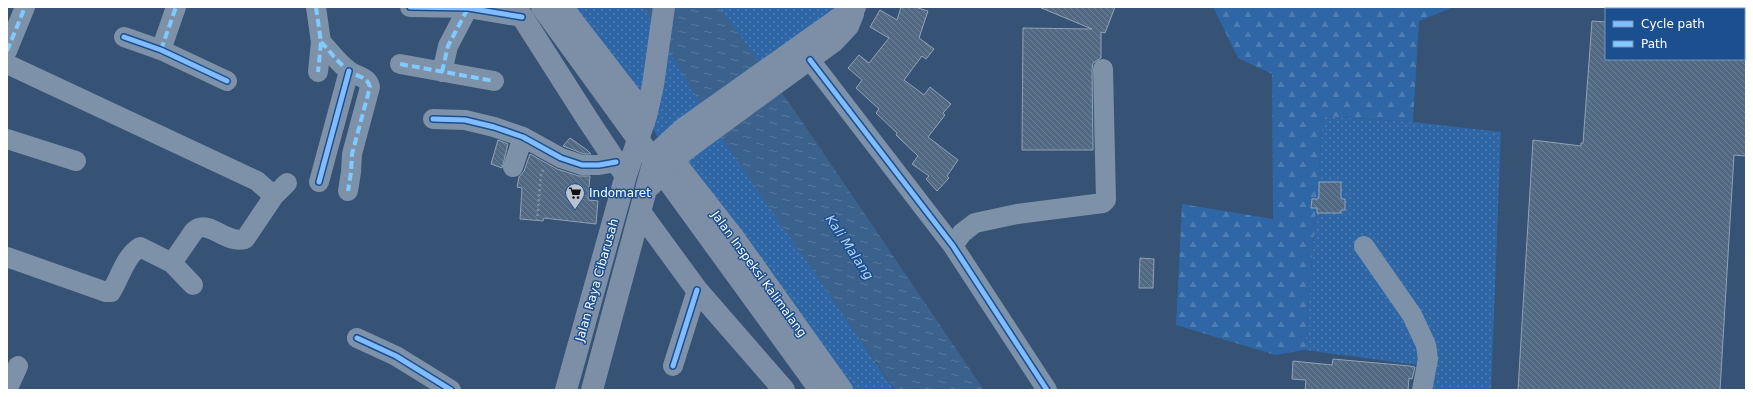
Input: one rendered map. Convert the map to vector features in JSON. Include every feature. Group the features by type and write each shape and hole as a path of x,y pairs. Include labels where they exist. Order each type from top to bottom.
{"main road":[{"path":"542,7 820,390"},
{"path":"562,7 646,116"},
{"name":"Jalan Raya Cibarusah","path":"566,390 621,168 646,116 653,85 664,7"},
{"name":"Jalan Raya Cibarusah","path":"781,70 810,60 842,34 848,26 856,7"},
{"name":"Jalan Raya Cibarusah","path":"592,390 642,203 658,152 688,136 781,70 856,7"},
{"path":"525,10 621,168"},
{"name":"Jalan Raya Cibarusah","path":"642,203 649,188 673,160 688,136"},
{"name":"Jalan Inspeksi Kalimalang","path":"673,160 734,238 842,390"},
{"path":"642,203 697,290 784,390"}],"street":[{"path":"7,51 25,7"},
{"path":"161,50 176,7"},
{"path":"316,7 321,42 318,72"},
{"path":"410,7 525,10"},
{"path":"442,72 448,46 468,8"},
{"path":"124,37 161,50 227,81"},
{"path":"321,42 349,71 364,78 369,83 370,87 352,154 348,190"},
{"path":"810,60 953,246 1047,390"},
{"path":"7,64 256,181 281,190 245,239 232,240 205,226 199,227 194,231 172,263"},
{"path":"400,64 494,81"},
{"path":"953,246 962,233 975,223 1017,214 1102,203 1106,200 1104,69"},
{"path":"319,182 349,71"},
{"path":"433,119 465,120 494,127 523,137 561,158 582,165 621,168"},
{"path":"513,167 523,137"},
{"path":"7,139 76,161"},
{"path":"1364,246 1412,315 1426,345 1428,359 1422,390"},
{"path":"7,257 106,292 111,292 134,251 140,247 172,263 193,285"},
{"path":"673,366 697,290"},
{"path":"357,338 396,356 451,390"},
{"path":"7,390 18,366"}],"path":[{"path":"537,221 541,174 552,152"}],"green space":[{"path":"563,7 643,7 659,33 663,7 856,7 717,127 894,390 841,390 663,147 646,116"},
{"path":"1213,7 1454,7 1419,21 1413,122 1323,116 1305,350 1275,355 1176,325 1182,204 1273,219 1272,74 1238,58"},
{"path":"1323,116 1413,122 1501,132 1491,390 1419,390 1425,366 1305,350"}],"water":[{"name":"Kali Malang","path":"643,7 719,7 795,111 984,390 895,390 715,128"}],"building":[{"path":"901,7 915,7 928,11 919,38 934,49 926,59 922,56 904,80 924,95 930,87 951,104 943,113 945,115 928,137 958,160 947,176 949,178 937,191 926,179 929,176 912,164 918,156 876,113 879,109 856,88 862,80 848,68 859,55 869,63 889,38 870,27 880,10 897,20"},
{"path":"1039,7 1115,7 1105,33 1101,32 1101,58 1093,63 1092,69 1093,150 1022,150 1023,28 1092,29"},
{"path":"1592,21 1605,22 1605,60 1746,59 1746,156 1734,155 1720,390 1518,390 1533,140 1581,146 1581,143 1583,143"},
{"path":"570,138 591,154 584,154 563,146"},
{"path":"498,140 508,144 502,168 491,164"},
{"path":"530,154 557,169 579,176 590,176 588,200 598,201 596,224 544,218 543,221 520,219 522,188 517,187 519,177 524,171"},
{"path":"1319,182 1341,182 1341,199 1345,199 1345,210 1341,210 1341,213 1317,213 1317,208 1311,208 1312,199 1318,199 1319,196"},
{"path":"1140,258 1154,259 1153,288 1139,288"},
{"path":"1333,359 1415,367 1412,379 1409,378 1408,390 1305,390 1306,380 1292,379 1293,361 1332,365"}],"marked path":[{"path":"7,51 25,7"},
{"path":"161,50 176,7"},
{"path":"316,7 321,42 318,72"},
{"path":"442,72 448,46 468,8"},
{"path":"321,42 341,64 351,72 367,81 370,87 352,154 348,191"},
{"path":"400,64 494,81"}],"cycle path":[{"path":"410,7 468,8 522,17"},
{"path":"124,37 161,50 227,81"},
{"path":"810,60 953,246 1047,390"},
{"path":"319,182 349,71"},
{"path":"433,119 465,120 494,127 523,137 561,158 582,165 599,165 616,162"},
{"path":"673,366 697,290"},
{"path":"357,338 396,356 451,390"}],"place":[{"name":"Indomaret","path":"575,210"}]}
